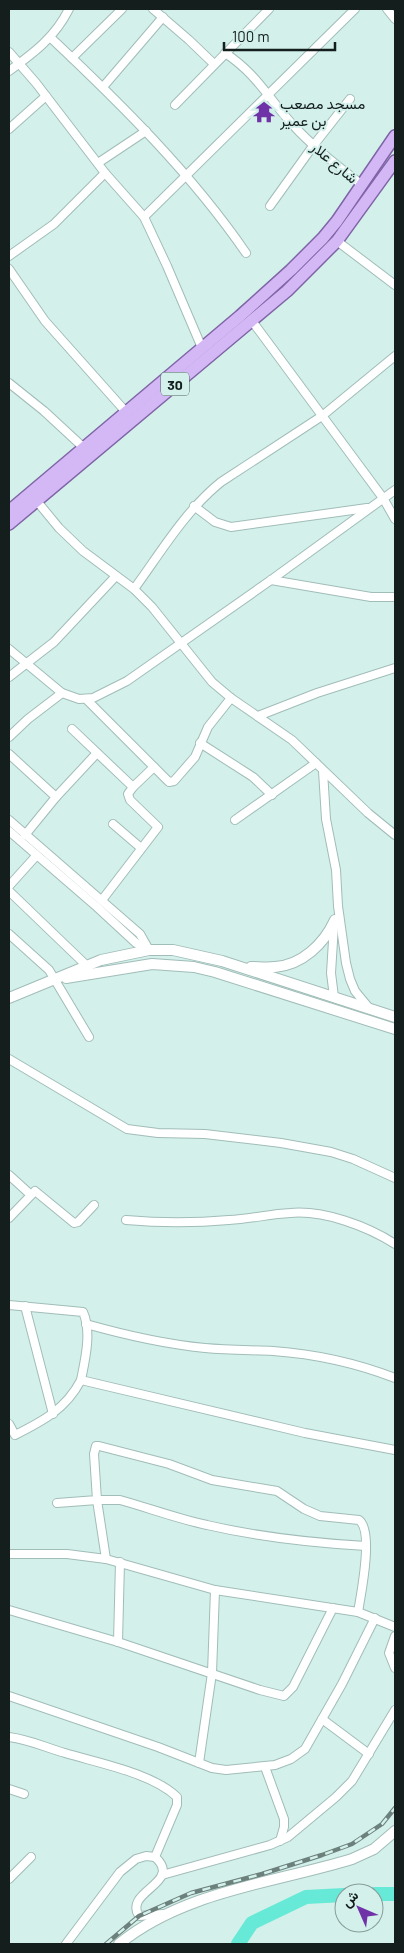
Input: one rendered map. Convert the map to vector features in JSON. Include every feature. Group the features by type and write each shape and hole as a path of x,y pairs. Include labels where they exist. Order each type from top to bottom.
{"main road":[{"name":"30","path":"188,366 202,348 272,287 323,238 395,136"},
{"name":"30","path":"9,524 166,384 188,366 252,321 287,291 337,241 395,161"},
{"name":"30","path":"9,511 126,412 166,384"}],"street":[{"path":"9,70 51,38 61,25 69,9"},
{"path":"72,58 122,9"},
{"path":"153,9 214,64"},
{"path":"175,105 269,9"},
{"path":"144,217 355,9"},
{"path":"387,9 395,19"},
{"path":"103,87 163,17"},
{"path":"51,38 146,131 186,176 246,253"},
{"path":"9,52 105,172 144,217 202,348"},
{"name":"شارع علار","path":"225,53 255,77 285,116 313,146 362,185"},
{"path":"9,129 46,96"},
{"path":"270,206 350,99"},
{"path":"98,163 146,131"},
{"path":"9,256 54,224 105,172"},
{"path":"337,241 395,285"},
{"path":"9,269 45,321 126,412"},
{"path":"252,321 383,498 395,519"},
{"path":"134,589 194,506 221,482 322,416 395,356"},
{"path":"9,383 44,411 84,448"},
{"path":"9,649 62,693 86,700 109,691 127,681 271,580 395,490"},
{"path":"36,500 64,533 88,555 134,589 152,607 212,682 231,698 292,740 368,813 395,835"},
{"path":"194,506 215,522 231,526 368,508"},
{"path":"9,678 68,629 116,576"},
{"path":"271,580 371,597 395,597"},
{"path":"258,716 317,692 395,668"},
{"path":"9,737 28,719 62,693"},
{"path":"86,700 166,781 174,781 195,757 208,727 231,698"},
{"path":"72,729 133,787"},
{"path":"200,743 253,777 272,795"},
{"path":"25,835 56,797 97,753"},
{"path":"9,754 56,797"},
{"path":"235,820 316,763"},
{"path":"102,900 158,827 130,800 128,794 154,767"},
{"path":"323,771 326,819 336,870 338,906 350,979 368,1008"},
{"path":"9,820 140,934 149,950 152,964"},
{"path":"113,824 141,848"},
{"path":"9,831 136,943 149,950"},
{"path":"9,886 36,856"},
{"path":"9,891 88,969 152,964 194,967 395,1029"},
{"path":"335,1009 330,973 338,906"},
{"path":"238,966 275,968 289,964 311,952 330,931 335,920"},
{"path":"9,934 37,957 89,1037"},
{"path":"9,998 52,980 88,969 122,955 149,950 184,951 238,966 395,1017"},
{"path":"9,1059 127,1129 158,1134 205,1134 281,1142 353,1158 395,1178"},
{"path":"9,1175 31,1194"},
{"path":"9,1218 34,1191 74,1223 78,1222 94,1205"},
{"path":"126,1220 206,1222 249,1219 299,1212 349,1222 395,1244"},
{"path":"9,1305 81,1311 84,1313 86,1324 86,1358 81,1380 67,1401 53,1414 12,1436 9,1424"},
{"path":"25,1306 53,1414"},
{"path":"86,1324 132,1336 205,1348 274,1351 333,1360 358,1365 395,1378"},
{"path":"81,1380 305,1433 395,1450"},
{"path":"106,1559 97,1500 94,1454 96,1446 168,1464 212,1480 278,1491 304,1510 320,1516 359,1520 365,1528 366,1546 358,1612"},
{"path":"58,1503 120,1500 205,1525 316,1542 366,1546"},
{"path":"9,1554 67,1554 106,1559 215,1590 358,1612 395,1627"},
{"path":"118,1642 120,1562"},
{"path":"199,1763 212,1674 215,1590"},
{"path":"9,1610 118,1642 284,1696 290,1691 333,1608"},
{"path":"9,1696 158,1747 212,1768 226,1770 265,1766 296,1757 310,1741 375,1618"},
{"path":"395,1636 389,1653 395,1668"},
{"path":"170,1913 141,1916 137,1914 138,1900 162,1875 280,1840 296,1832 343,1791 369,1754 395,1710"},
{"path":"322,1719 369,1754"},
{"path":"9,1737 36,1742 136,1775 175,1795 178,1798 177,1805 155,1856"},
{"path":"265,1766 284,1819 280,1840"},
{"path":"9,1789 24,1794"},
{"path":"119,1944 132,1934 170,1913 206,1898 352,1859 374,1849 395,1831"},
{"path":"155,1856 162,1866 162,1875"},
{"path":"66,1944 120,1872 140,1857 155,1856"},
{"path":"9,1879 30,1857"}],"waterway":[{"path":"384,1894 395,1894"},
{"path":"238,1944 252,1923 306,1897 334,1896"}],"railway":[{"path":"106,1944 139,1916 191,1893 262,1874 352,1844 382,1824 395,1808"}],"place":[{"name":"مسجد مصعب بن عمير","path":"264,112"}]}
